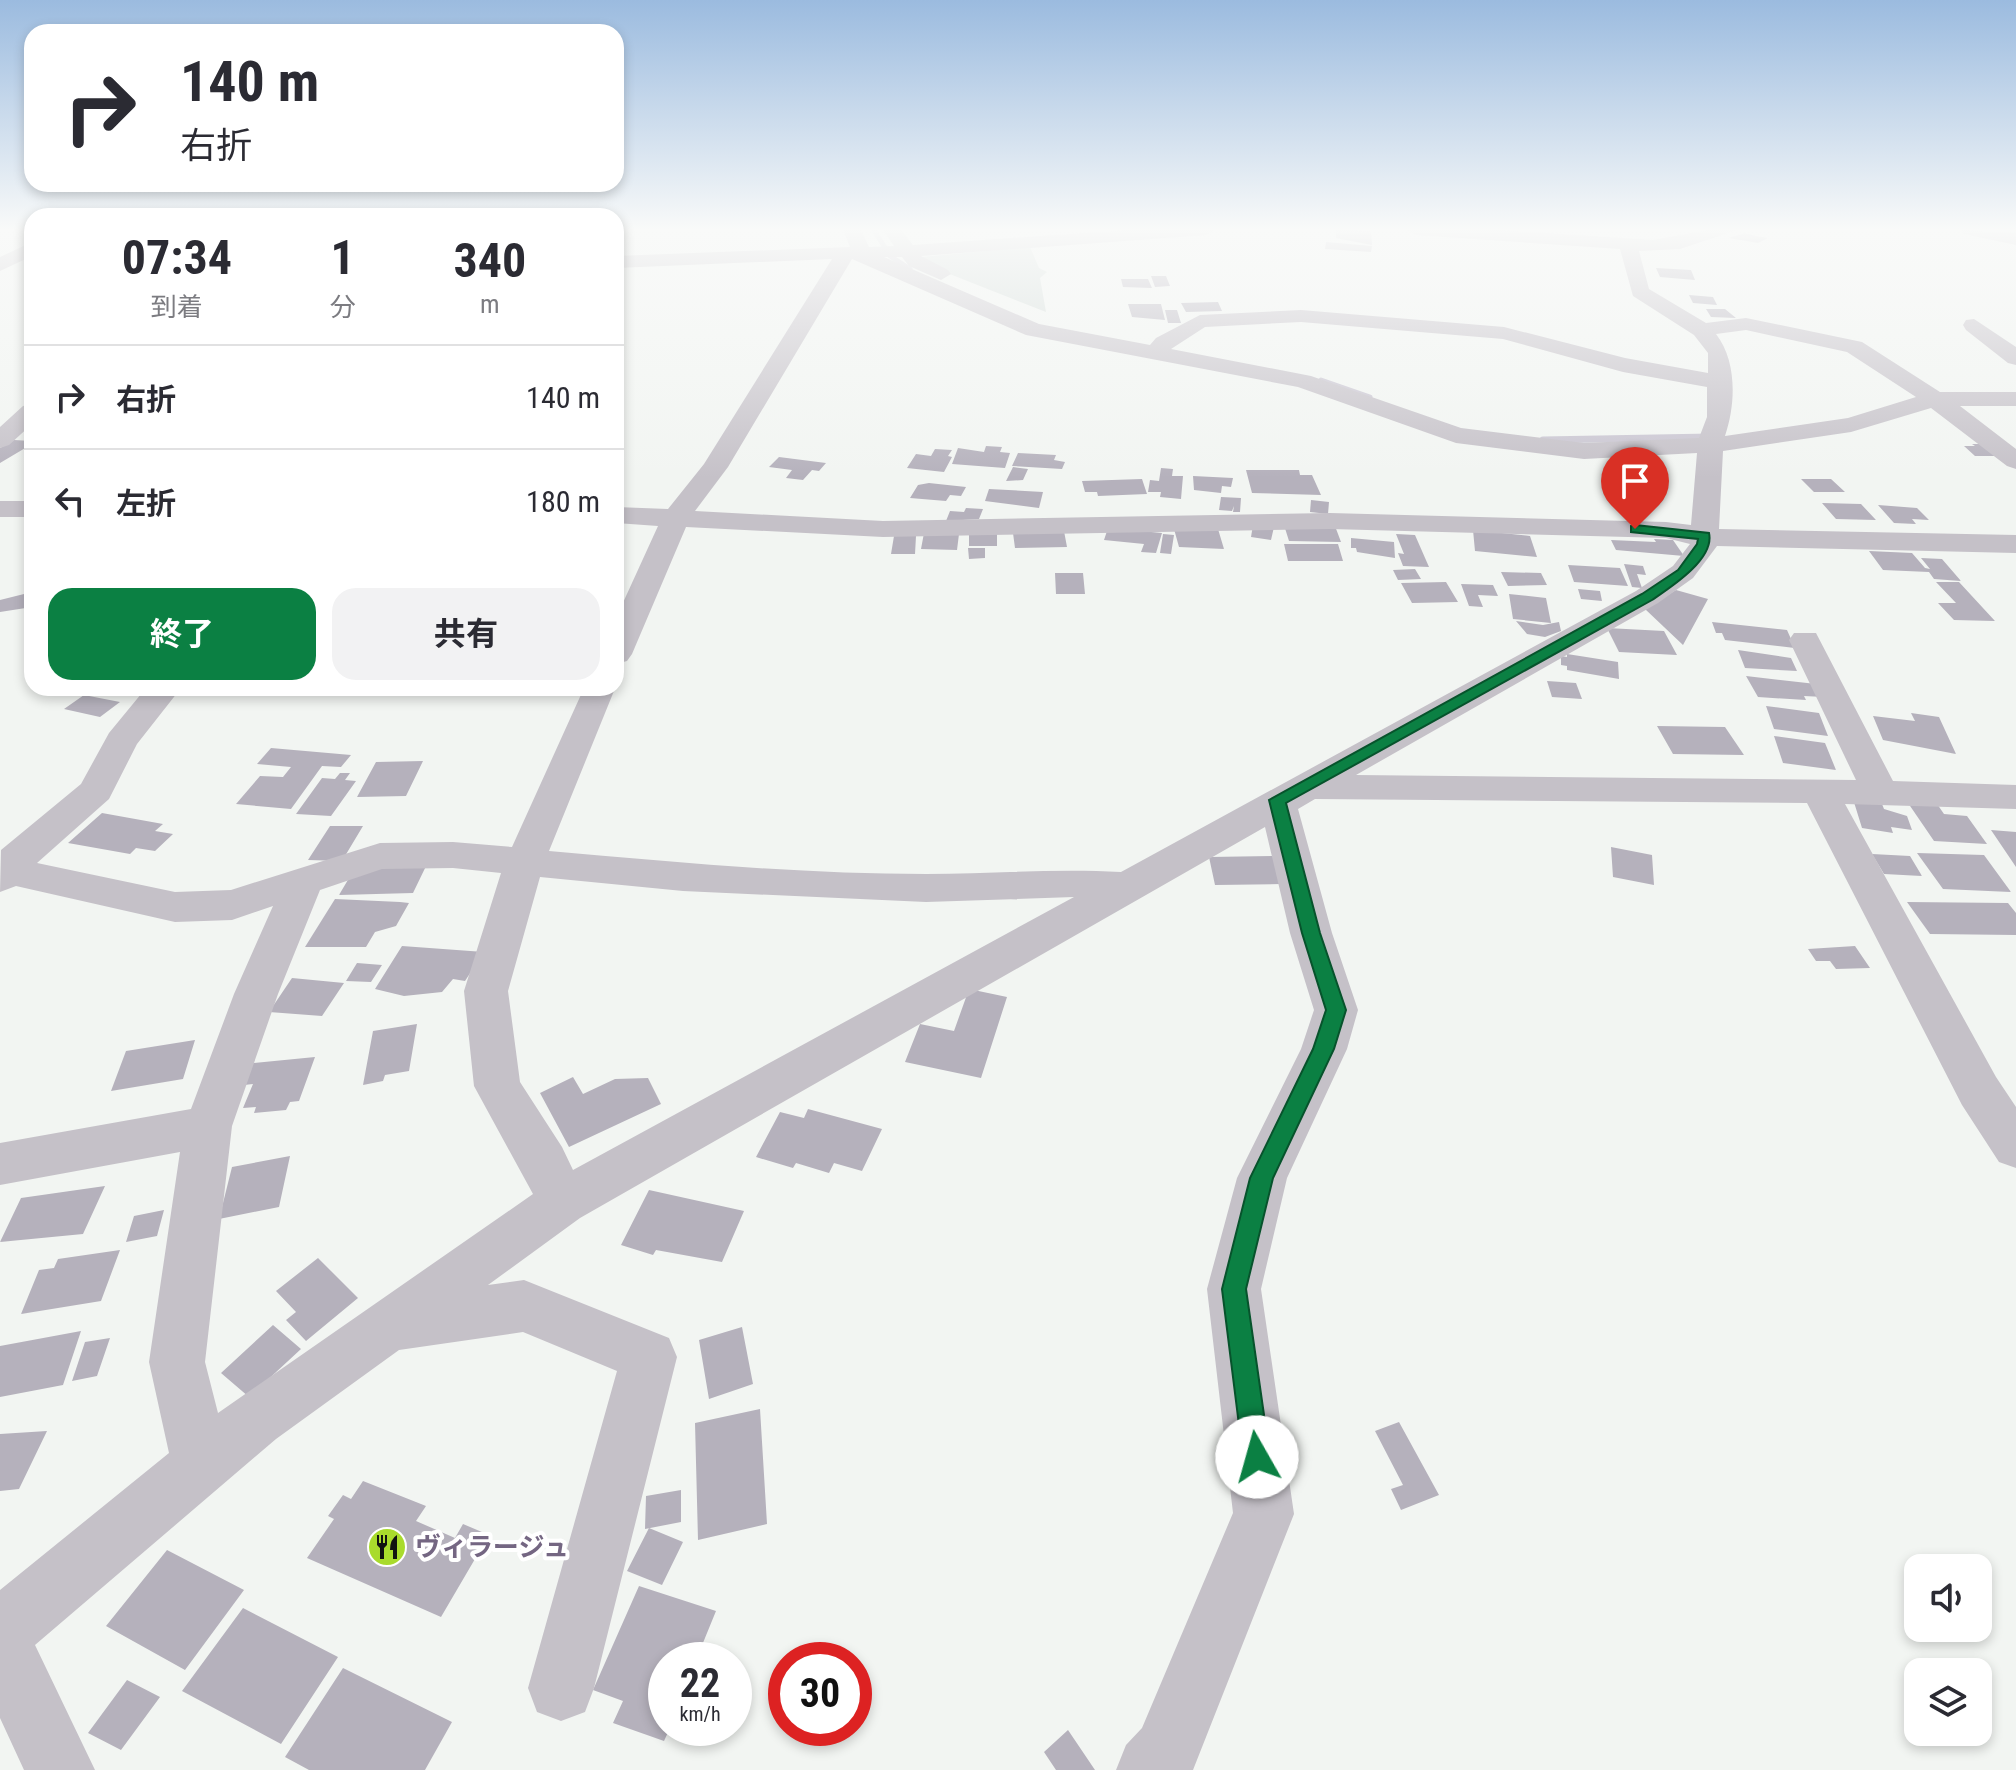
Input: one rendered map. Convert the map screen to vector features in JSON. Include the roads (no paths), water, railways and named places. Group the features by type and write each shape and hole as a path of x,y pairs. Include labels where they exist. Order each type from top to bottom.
{"street":[{"path":"624,636 676,517 715,467 815,313"},
{"path":"991,313 1016,325 1076,341 1159,349 1189,327 1211,319 1316,317 1504,333 1623,365 1718,382"},
{"path":"1030,313 1159,349 1303,381 1435,429 1477,439 1584,451 1713,436 1851,425 1926,393 2016,387"},
{"path":"0,1632 256,1419 562,1202 1290,793 1647,597 1695,560 1705,536 1719,353 1702,330 1674,313"},
{"path":"1702,330 1746,324 1854,347 1926,393 2016,461"},
{"path":"2016,327 1974,325 2016,358"},
{"path":"1926,393 2016,399"},
{"path":"0,440 24,418"},
{"path":"0,509 24,509"},
{"path":"624,515 883,529 1330,521 1666,530 1705,536 2016,544"},
{"path":"1805,640 1881,793"},
{"path":"158,696 121,741 96,791 15,860 5,874 175,907 232,905 380,856 453,855 683,877 926,888 1057,882 1125,886"},
{"path":"562,1202 545,1162 497,1086 486,991 524,864 598,696"},
{"path":"1290,793 1819,791 2016,797"},
{"path":"1819,791 1979,1091 2016,1147"},
{"path":"1151,1770 1166,1752 1264,1514 1234,1289 1262,1178 1324,1049 1336,1010 1311,933 1290,793"},
{"path":"201,1465 177,1362 208,1126 256,994 304,881"},
{"path":"0,1164 208,1126"},
{"path":"389,1325 524,1306 649,1357 561,1688"},
{"path":"0,1645 60,1770"}],"waterway":[{"path":"1321,380 1370,397"},
{"path":"1543,440 1711,437"}],"place":[{"name":"ヴィラージュ","path":"387,1547"}]}
